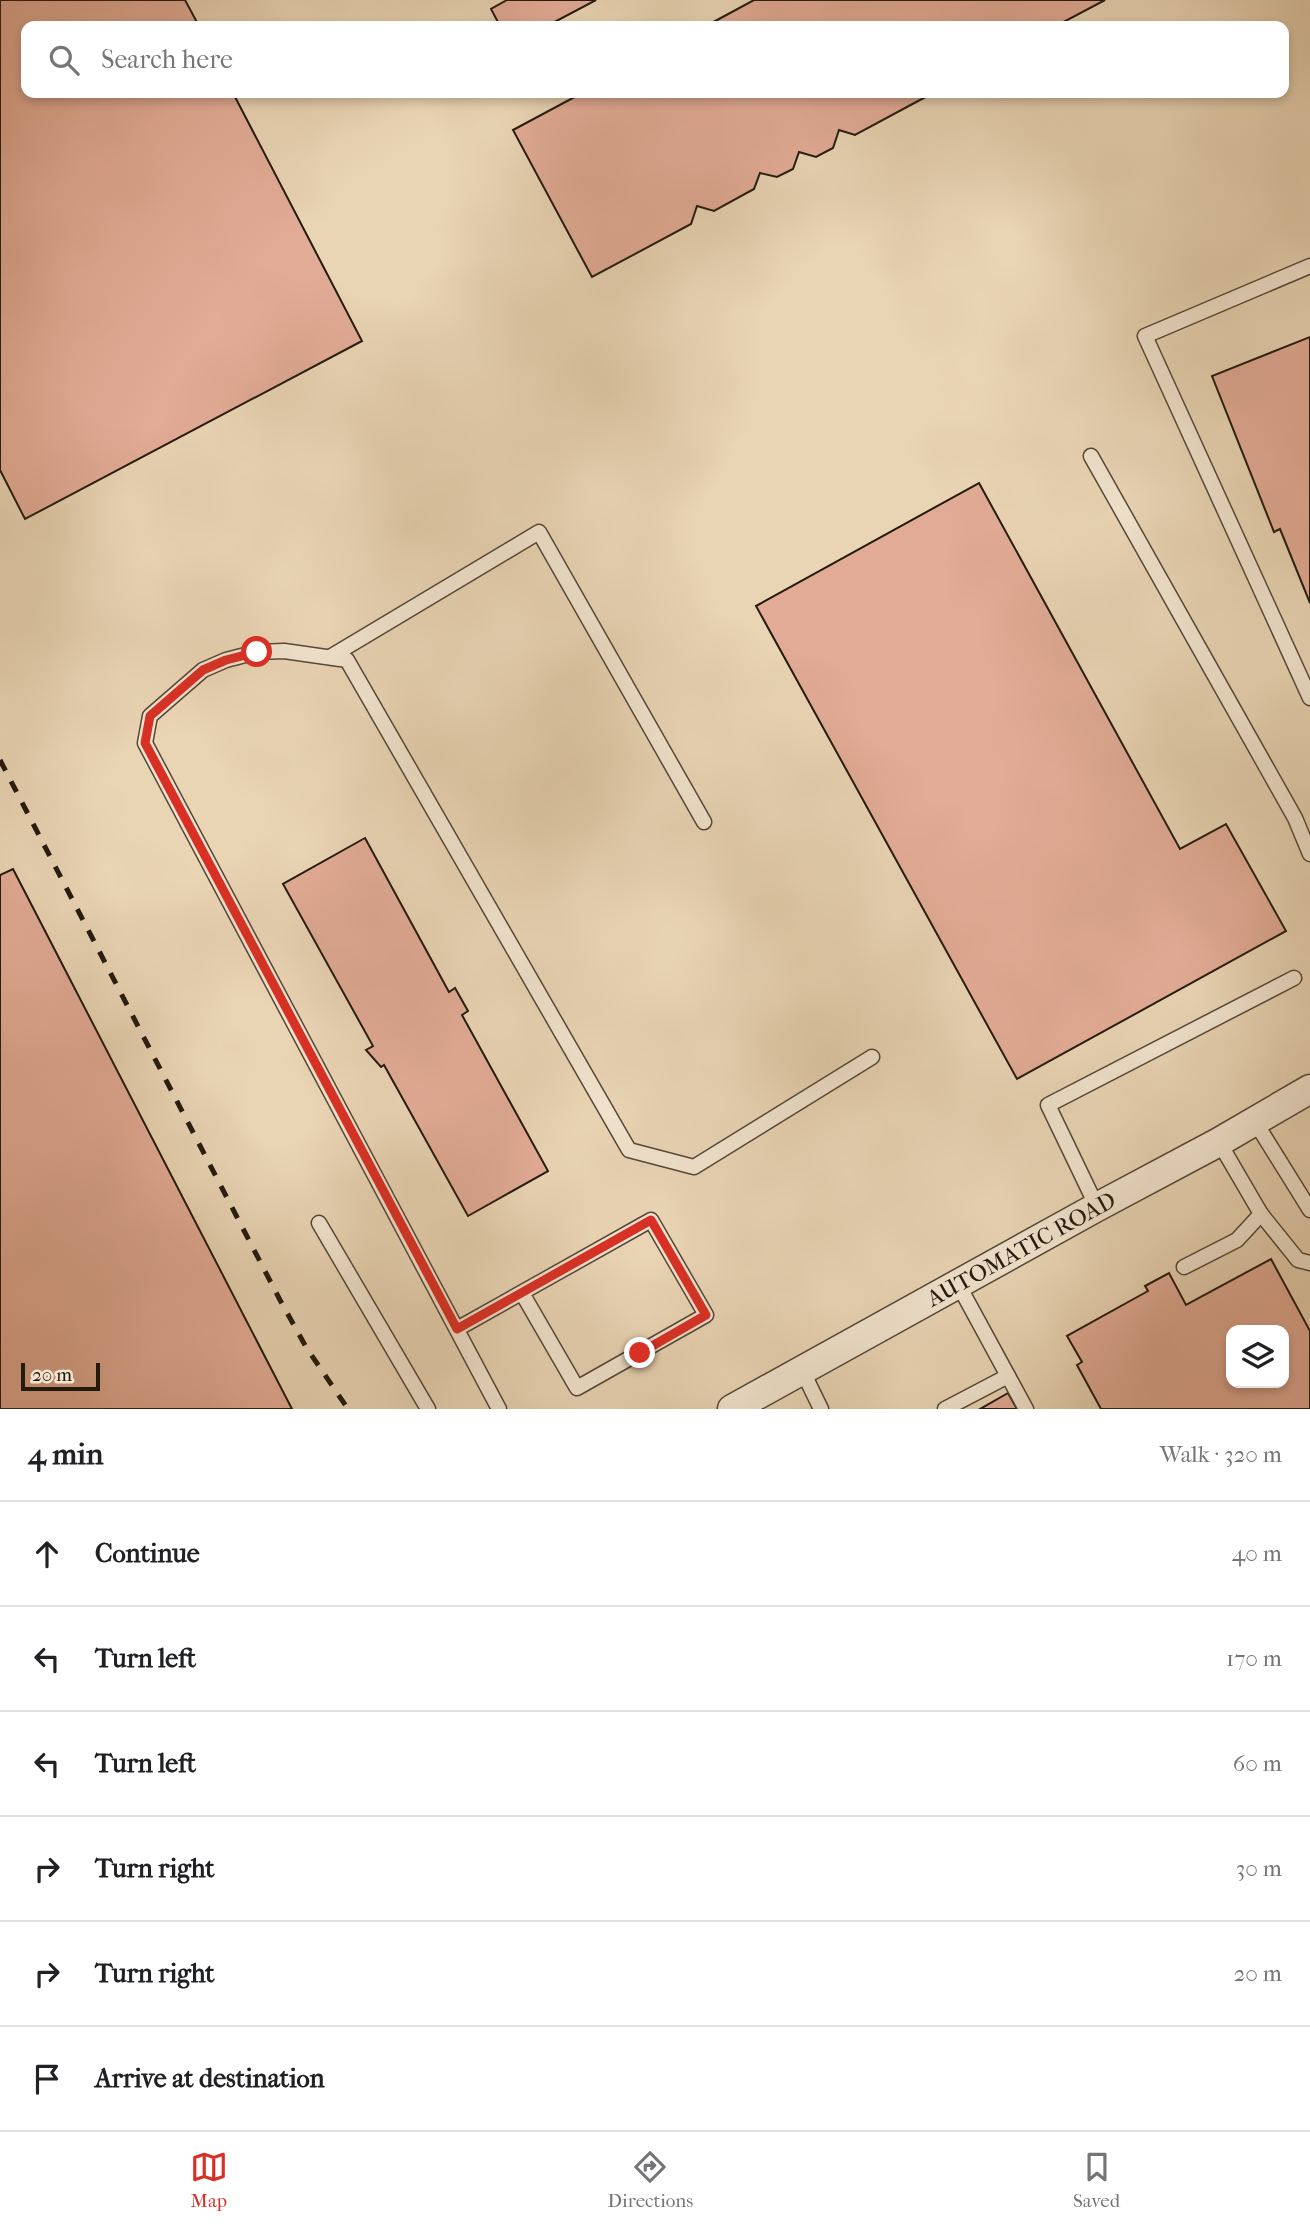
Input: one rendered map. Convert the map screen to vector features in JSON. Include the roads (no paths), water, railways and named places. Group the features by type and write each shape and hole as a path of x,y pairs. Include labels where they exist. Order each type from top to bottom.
{"street":[{"name":"AUTOMATIC ROAD","path":"732,1409 1219,1142 1310,1089"}],"lane":[{"path":"1310,266 1145,336 1310,698"},
{"path":"1091,456 1295,818 1310,855"},
{"path":"330,657 540,532 704,822"},
{"path":"499,1409 145,743 150,716 203,670 226,660 257,652 284,650 346,660 629,1150 694,1167 872,1057"},
{"path":"1097,1207 1048,1105 1294,978"},
{"path":"1254,1120 1310,1210"},
{"path":"1219,1142 1261,1214 1298,1260 1310,1263"},
{"path":"1184,1267 1237,1240 1261,1214"},
{"path":"457,1329 651,1220 706,1315 577,1388 522,1293"},
{"path":"319,1223 428,1409"},
{"path":"958,1284 1026,1409"},
{"path":"802,1370 821,1409"},
{"path":"945,1409 1008,1377"}],"railway":[{"path":"0,760 280,1300 306,1347 348,1409"}]}
